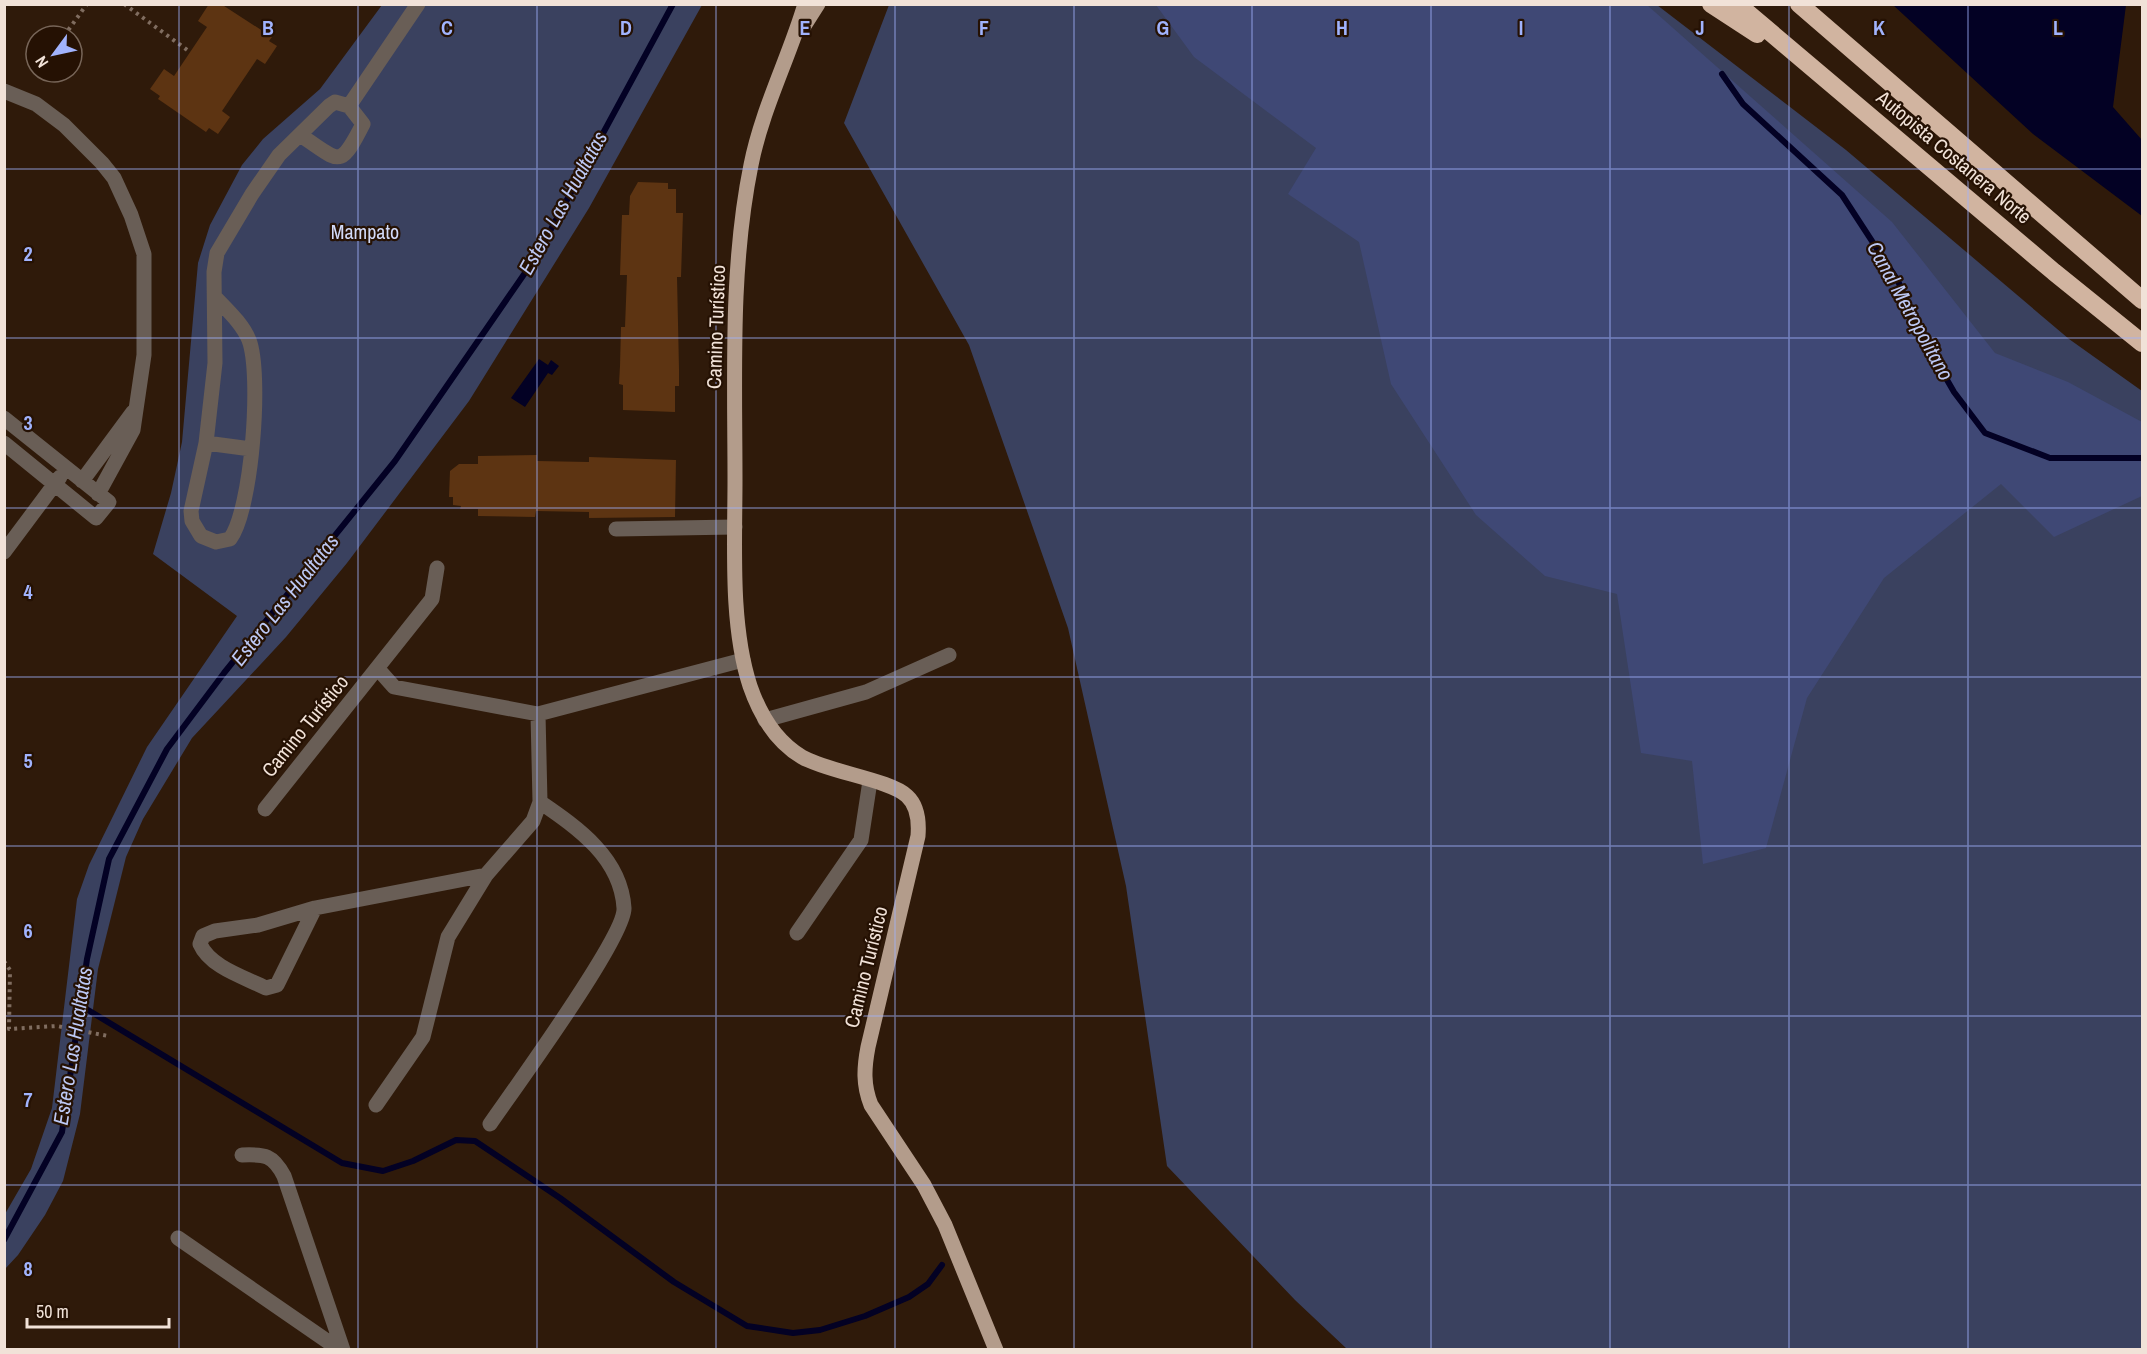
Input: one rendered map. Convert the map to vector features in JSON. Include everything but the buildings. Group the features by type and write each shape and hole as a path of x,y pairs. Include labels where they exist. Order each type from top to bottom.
{"highway":[{"path":"1711,4 1821,74"},
{"name":"Autopista Costanera Norte","path":"1737,4 2054,272 2142,343"},
{"name":"Autopista Costanera Norte","path":"1799,4 2142,300"},
{"path":"1809,4 1848,46"}],"main road":[{"name":"Camino Turístico","path":"805,4 793,44 758,136 742,224 736,308 735,527 743,660 750,686 765,720 783,742 800,756 821,766 895,789 907,796 914,807 918,828 913,861 868,1047 864,1078 871,1105 924,1185 945,1225 995,1348"},
{"path":"793,44 818,4"}],"street":[{"path":"349,106 418,4"},
{"path":"4,91 36,104 64,125 114,178 131,215 144,254 144,355 133,430 98,494"},
{"path":"214,297 236,320 250,342 255,396 251,449 242,509 236,531 230,539 216,542 201,536 195,529 191,511 206,443 215,363 214,297 214,272 217,253 228,232 279,155 300,135 335,102 349,106 363,124 343,158 328,154 300,135"},
{"path":"82,481 135,410"},
{"path":"4,418 109,502 96,518 4,443"},
{"path":"206,443 251,449"},
{"path":"4,552 66,468"},
{"path":"616,529 735,527"},
{"name":"Camino Turístico","path":"265,809 432,599 437,568"},
{"path":"765,720 855,696 949,655"},
{"path":"378,669 394,687 538,714 743,660"},
{"path":"376,1105 423,1037 448,937 486,875 533,821 540,802 538,714"},
{"path":"797,933 861,840 870,781"},
{"path":"490,1124 588,980 614,937 625,911 619,880 606,857 574,825 540,802"},
{"path":"315,908 277,985 266,988 213,961 205,955 200,944 203,936 215,931 258,925 315,908 486,875"},
{"path":"242,1155 261,1154 276,1162 284,1176 342,1350"},
{"path":"178,1238 342,1350"}],"path":[{"path":"73,24 87,4"},
{"path":"123,4 190,52"},
{"path":"4,961 10,970 9,1029 57,1026 108,1036"}],"green space":[{"name":"Mampato","path":"382,5 702,5 589,208 469,401 347,563 286,637 192,738 143,819 126,857 98,969 80,1114 63,1181 45,1215 18,1255 5,1269 5,1214 31,1169 52,1108 77,899 89,865 147,747 237,616 153,554 171,493 182,442 198,263 210,225 242,165 263,139 320,89"},
{"path":"889,5 1657,5 1846,150 2069,339 2142,391 2142,1349 1347,1349 1295,1300 1167,1166 1126,886 1068,628 969,345 844,123"}],"shaded area":[{"path":"1156,5 1647,5 1892,222 1995,353 2068,382 2142,422 2142,496 2054,537 2001,484 1884,578 1807,698 1766,848 1703,864 1692,761 1641,753 1617,594 1545,576 1476,515 1391,384 1359,242 1288,194 1316,148 1194,57"},
{"path":"1893,5 2126,5 2113,107 2142,140 2142,216 2033,134"},
{"path":"539,359 548,365 551,360 559,366 552,375 548,373 525,407 511,398"}],"waterway":[{"name":"Estero Las Hualtatas","path":"4,1240 62,1132 87,959 109,859 167,749 224,673 395,461 536,257 673,4"},
{"name":"Canal Metropolitano","path":"1722,74 1743,104 1842,195 1898,281 1920,333 1954,392 1985,433 2050,458 2142,458"},
{"path":"83,1007 342,1163 383,1171 413,1161 456,1140 475,1141 560,1198 674,1282 747,1326 793,1333 820,1330 865,1316 909,1297 928,1284 942,1265"}]}
